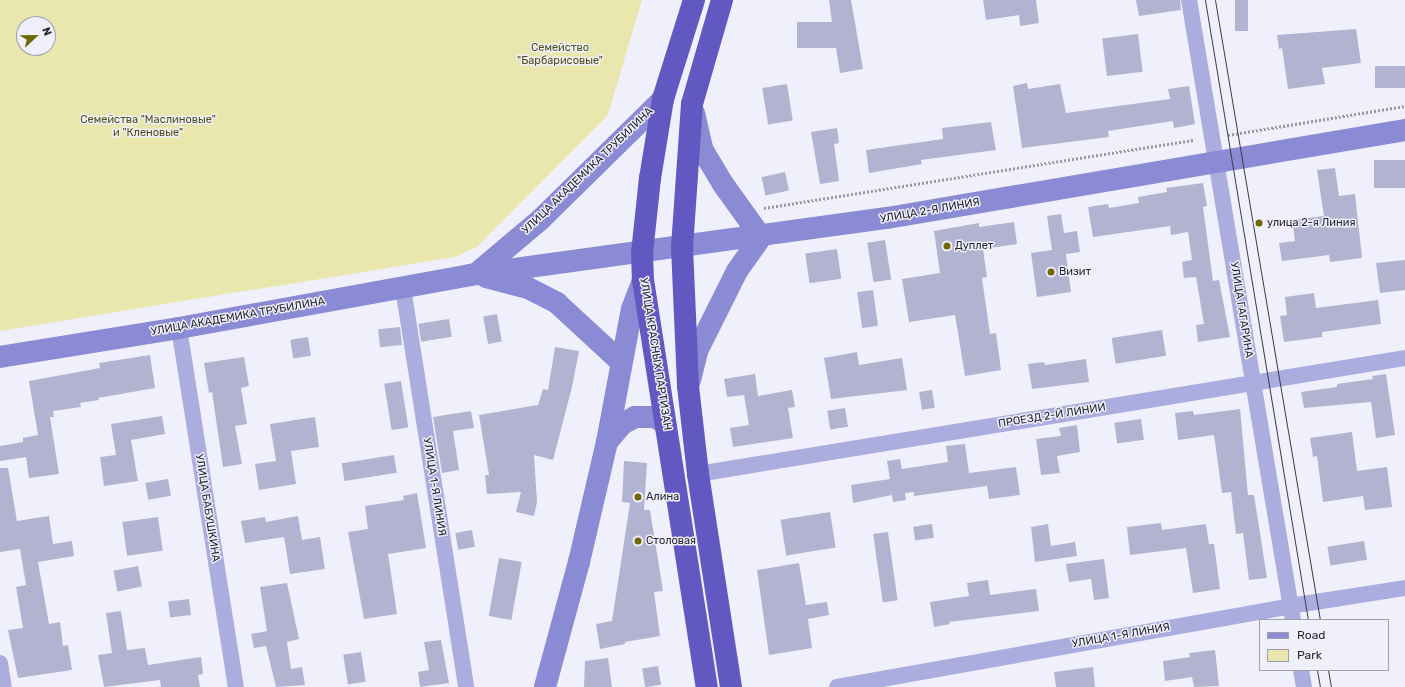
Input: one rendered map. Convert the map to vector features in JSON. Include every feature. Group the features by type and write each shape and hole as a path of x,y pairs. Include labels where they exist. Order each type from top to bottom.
{"highway":[{"name":"УЛИЦА КРАСНЫХ ПАРТИЗАН","path":"694,0 663,99 650,178 642,253 643,280 708,687"},
{"path":"722,0 692,104 682,247 688,386 698,474 731,687"}],"street":[{"name":"УЛИЦА ГАГАРИНА","path":"1189,0 1291,613"},
{"name":"УЛИЦА АКАДЕМИКА ТРУБИЛИНА","path":"476,274 540,220 663,99"},
{"path":"688,386 697,351 737,271 761,237 723,184 702,149 692,104"},
{"name":"УЛИЦА 2-Я ЛИНИЯ","path":"642,253 887,218 1405,130"},
{"name":"УЛИЦА АКАДЕМИКА ТРУБИЛИНА","path":"0,357 179,328 476,274 642,253"},
{"name":"УЛИЦА АКАДЕМИКА ТРУБИЛИНА","path":"476,274 528,288 557,303 621,362"},
{"path":"545,687 579,562 607,442 632,309 643,280"},
{"name":"УЛИЦА 1-Я ЛИНИЯ","path":"403,288 466,687"},
{"name":"УЛИЦА БАБУШКИНА","path":"179,328 236,687"},
{"name":"ПРОЕЗД 2-Й ЛИНИИ","path":"698,474 1405,358"},
{"path":"607,442 622,424 635,418 654,418 665,423"},
{"name":"УЛИЦА 1-Я ЛИНИЯ","path":"837,687 1291,613 1405,588"},
{"path":"0,663 4,687"},
{"path":"1301,671 1304,687"}],"path":[{"path":"759,209 1405,106"}],"green space":[{"name":"Семейства \"Маслиновые\" и \"Кленовые\"","path":"0,0 642,0 608,115 477,247 455,257 0,331"}],"building":[{"path":"829,0 851,0 863,69 840,73 836,48 797,48 797,22 832,22"},
{"path":"983,0 1036,0 1039,23 1020,26 1019,15 986,20"},
{"path":"1136,0 1180,0 1181,10 1139,16"},
{"path":"1235,0 1248,0 1248,31 1235,31"},
{"path":"1356,29 1361,63 1322,68 1325,84 1288,89 1282,48 1279,49 1277,35"},
{"path":"1138,34 1143,72 1107,76 1102,38"},
{"path":"1375,66 1405,66 1405,88 1375,88"},
{"path":"1027,83 1028,89 1060,84 1066,113 1170,99 1168,89 1189,86 1195,124 1174,128 1173,121 1108,131 1109,137 1022,148 1013,86"},
{"path":"787,84 793,121 768,124 762,88"},
{"path":"991,122 996,150 921,160 922,164 869,173 866,150 943,139 942,128"},
{"path":"837,128 839,143 834,144 839,181 820,184 811,132"},
{"path":"1374,160 1405,160 1405,188 1374,188"},
{"path":"1335,168 1339,196 1355,194 1362,258 1330,262 1329,255 1282,261 1279,243 1295,241 1292,220 1324,216 1317,170"},
{"path":"785,172 789,191 765,196 762,177"},
{"path":"1203,183 1207,206 1203,207 1213,281 1219,280 1230,337 1198,342 1196,325 1204,324 1196,277 1184,278 1182,262 1192,260 1188,232 1171,235 1170,226 1093,237 1088,207 1108,204 1109,208 1139,203 1138,197 1167,192 1166,188"},
{"name":"Визит","path":"1061,214 1064,233 1077,231 1080,252 1066,254 1071,292 1037,297 1031,253 1052,250 1047,216"},
{"path":"1014,222 1017,244 983,249 987,277 982,278 990,334 996,333 1001,370 965,376 955,315 909,322 902,279 940,273 934,231 979,223 979,227"},
{"path":"885,240 891,280 873,282 867,243"},
{"path":"837,249 841,279 809,283 805,253"},
{"path":"1405,260 1405,290 1380,293 1376,263"},
{"path":"873,290 878,326 862,328 857,292"},
{"path":"1314,293 1316,308 1378,300 1381,324 1322,332 1322,337 1284,342 1280,316 1287,315 1285,297"},
{"path":"497,314 502,342 488,344 483,316"},
{"path":"449,319 452,337 421,342 418,324"},
{"path":"400,327 402,345 380,347 378,329"},
{"path":"1162,330 1166,356 1116,364 1112,338"},
{"path":"308,337 311,356 293,359 290,340"},
{"path":"555,347 579,351 572,387 553,460 534,455 537,502 534,516 516,512 521,492 487,494 485,475 489,475 479,415 538,405 543,389 548,390"},
{"path":"857,352 859,365 902,358 907,390 831,399 824,358"},
{"path":"150,355 155,388 98,398 99,400 80,403 81,407 53,411 54,417 50,417 59,474 29,478 26,457 0,461 0,446 23,442 23,438 38,435 29,381 100,368 99,363"},
{"path":"244,357 249,386 241,388 247,424 235,426 242,464 223,467 212,392 209,393 204,363"},
{"path":"1086,359 1089,382 1032,389 1028,364 1044,362 1045,365"},
{"path":"755,374 758,396 792,390 795,407 788,408 793,438 733,447 730,428 749,425 744,395 727,397 724,379"},
{"path":"1386,374 1395,435 1376,438 1371,402 1304,408 1301,392 1337,387 1337,384 1373,379 1372,376"},
{"path":"401,381 408,427 392,430 384,384"},
{"path":"932,390 935,408 922,410 919,392"},
{"path":"845,408 848,427 830,430 827,411"},
{"path":"1240,409 1248,495 1254,495 1267,578 1249,580 1243,533 1236,534 1231,492 1222,493 1214,435 1178,440 1175,413 1193,411 1194,415"},
{"path":"471,411 474,428 453,431 459,470 442,473 433,417"},
{"path":"162,416 165,434 131,440 138,481 104,486 100,457 116,455 111,424"},
{"path":"315,417 319,447 291,451 296,484 259,490 255,464 276,461 270,424"},
{"path":"1141,419 1144,440 1117,444 1114,423"},
{"path":"1077,425 1080,452 1057,456 1060,473 1041,475 1036,439 1061,436 1059,428"},
{"path":"1352,432 1357,471 1387,467 1392,507 1365,510 1363,496 1323,502 1317,456 1313,457 1310,438"},
{"path":"965,444 969,473 1016,467 1020,495 989,499 987,486 914,496 914,492 905,493 906,500 893,502 892,495 853,503 851,485 890,479 887,461 900,459 902,469 948,462 946,446"},
{"path":"394,455 397,473 344,481 342,463"},
{"path":"624,461 647,463 644,510 650,510 663,591 654,592 660,636 625,642 625,644 600,649 596,624 612,621 630,503 622,502"},
{"path":"0,468 8,468 17,521 49,516 53,544 72,541 74,556 38,562 49,624 60,622 63,646 68,645 72,670 18,678 8,630 23,628 16,587 26,585 20,549 0,552"},
{"path":"168,479 171,496 148,500 145,483"},
{"path":"417,493 426,548 388,554 397,614 364,619 348,532 368,529 365,506 404,500 403,496"},
{"path":"830,512 836,548 786,555 781,520"},
{"path":"298,516 302,540 320,537 325,569 290,574 284,537 245,543 241,521 265,517 266,522"},
{"path":"158,517 163,551 127,556 122,522"},
{"path":"1161,523 1162,530 1206,524 1209,544 1214,544 1220,589 1193,593 1186,548 1130,555 1127,527"},
{"path":"932,524 934,538 915,541 913,527"},
{"path":"1048,524 1051,546 1075,542 1077,556 1035,562 1031,527"},
{"path":"472,530 475,547 458,550 455,533"},
{"path":"888,532 898,600 883,602 873,534"},
{"path":"1364,541 1367,560 1330,566 1327,547"},
{"path":"499,558 522,562 511,620 489,616"},
{"path":"1104,559 1109,598 1094,600 1091,579 1069,582 1066,564"},
{"path":"799,563 806,605 827,602 829,615 808,619 812,648 769,655 757,570"},
{"path":"138,566 142,587 117,591 113,571"},
{"path":"988,580 990,595 1036,589 1039,611 949,622 950,624 934,627 930,602 969,596 967,583"},
{"path":"287,583 299,639 287,642 291,669 302,667 305,685 276,687 266,646 254,648 251,634 267,631 260,587"},
{"path":"189,599 191,615 170,617 168,602"},
{"path":"121,611 127,650 145,648 148,665 201,657 203,674 198,675 200,687 161,687 160,680 104,687 98,655 112,653 106,613"},
{"path":"441,640 449,683 420,687 418,672 429,670 424,642"},
{"path":"1215,650 1219,686 1194,687 1192,677 1165,681 1163,661 1190,657 1189,653"},
{"path":"361,652 366,682 348,684 343,655"},
{"path":"608,658 612,687 584,687 585,661"},
{"path":"658,666 661,685 645,687 642,669"},
{"path":"1093,667 1095,687 1056,687 1054,672"}],"tram line":[{"path":"1205,0 1308,619"},
{"path":"1215,0 1320,619"},
{"path":"1317,671 1320,687"},
{"path":"1328,671 1331,687"}],"place":[{"name":"улица 2-я Линия","path":"1259,223"},
{"name":"Дуплет","path":"947,246"},
{"name":"Визит","path":"1051,272"},
{"name":"Алина","path":"638,497"},
{"name":"Столовая","path":"638,541"}],"park label":[{"name":"Семейство \"Барбарисовые\"","path":"560,55"}]}
